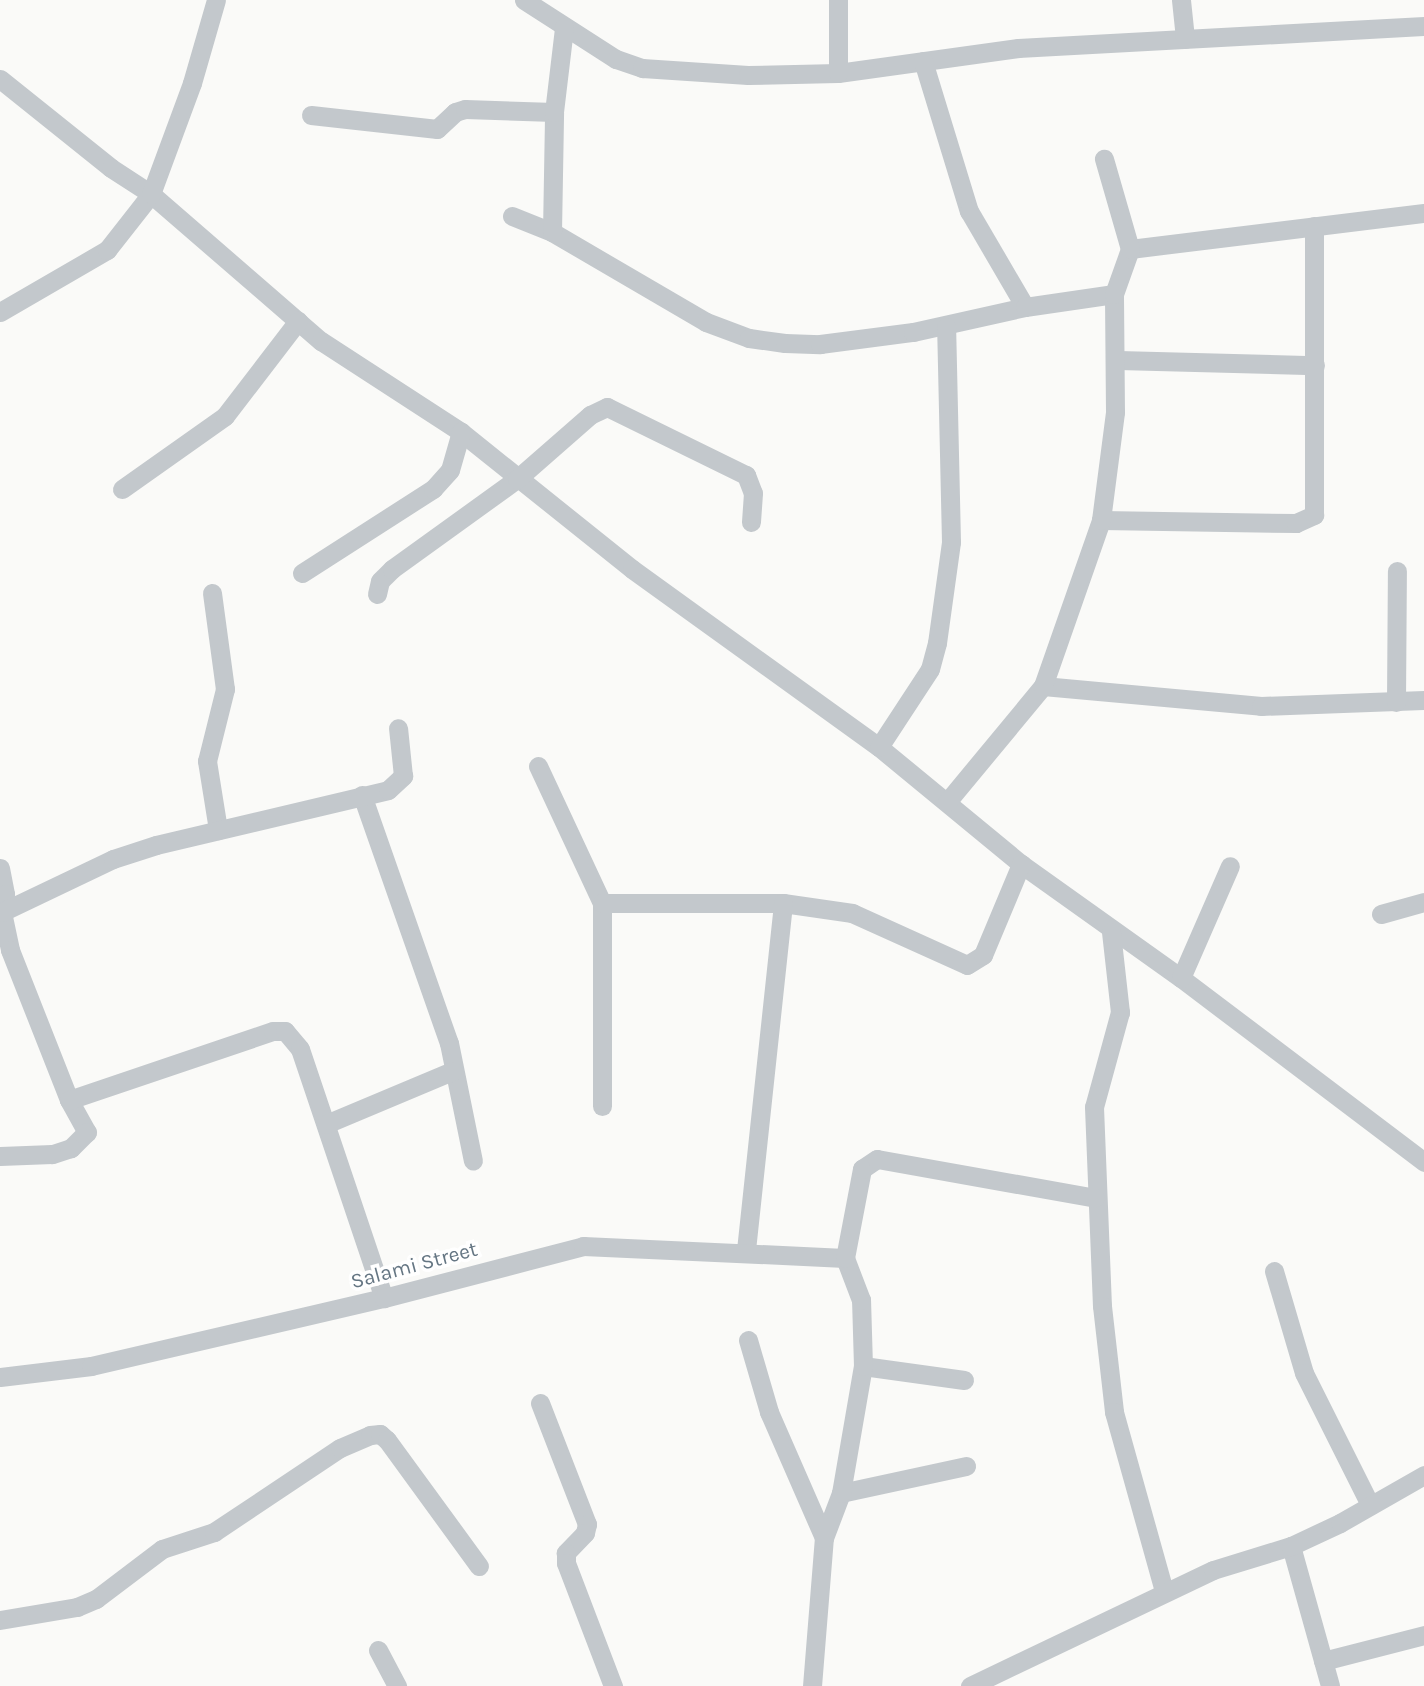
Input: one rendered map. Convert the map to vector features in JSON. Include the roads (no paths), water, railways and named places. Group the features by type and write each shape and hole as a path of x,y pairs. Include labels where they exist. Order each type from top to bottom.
{"street":[{"path":"0,312 107,250 151,194 192,83 216,0"},
{"path":"524,0 616,59 642,68 748,75 838,72 1018,48 1424,26"},
{"path":"838,0 838,72"},
{"path":"1181,0 1185,39"},
{"path":"552,232 554,112 564,27"},
{"path":"923,61 968,211 1025,307"},
{"path":"0,79 111,168 151,194 298,321 461,432 632,569 879,747 1021,864 1111,932 1181,978 1424,1162"},
{"path":"310,115 437,129 447,124 455,112 465,109 554,112"},
{"path":"947,802 1042,686 1101,520 1118,360 1114,294 1130,249 1104,159"},
{"path":"1130,249 1424,213"},
{"path":"512,216 552,232 660,298 749,338 820,344 946,327 1025,307 1114,294"},
{"path":"1101,520 1307,521 1316,506 1314,226"},
{"path":"122,489 225,416 298,321"},
{"path":"879,747 930,669 937,643 951,542 946,327"},
{"path":"1118,360 1315,365"},
{"path":"377,594 380,581 392,569 517,479 598,410 617,408 746,475 753,493 751,522"},
{"path":"302,573 433,489 450,470 461,432"},
{"path":"1396,702 1397,571"},
{"path":"212,593 225,689 207,761 218,830"},
{"path":"1042,686 1261,706 1424,700"},
{"path":"2,912 113,859 218,830 388,790 403,776 398,728"},
{"path":"538,766 602,903 602,1106"},
{"path":"362,795 412,926 449,1043 473,1161"},
{"path":"602,903 783,903 864,916 967,965 983,955 1021,864"},
{"path":"1181,978 1230,866"},
{"path":"0,868 5,894 2,912 10,950 69,1100 87,1132 81,1141 52,1154 0,1156"},
{"path":"1381,914 1424,902"},
{"path":"746,1250 783,903"},
{"path":"1111,932 1120,1012 1094,1107 1095,1198 1114,1412 1164,1591"},
{"path":"69,1100 273,1031 285,1031 300,1049 384,1298"},
{"path":"326,1124 453,1071"},
{"path":"812,1686 824,1538 841,1493 863,1366 861,1300 845,1258 862,1169 877,1159 1095,1198"},
{"name":"Salami Street","path":"0,1377 91,1366 384,1298 583,1246 746,1250 845,1258"},
{"path":"1274,1270 1304,1373 1370,1505"},
{"path":"748,1340 769,1412 824,1538"},
{"path":"863,1366 964,1380"},
{"path":"540,1403 587,1524 585,1533 566,1552 566,1563 613,1686"},
{"path":"0,1620 77,1607 96,1599 162,1549 214,1532 340,1448 370,1434 380,1434 387,1440 479,1566"},
{"path":"841,1493 966,1466"},
{"path":"970,1686 1164,1591 1213,1570 1291,1546 1424,1475"},
{"path":"1291,1546 1330,1686"},
{"path":"1323,1661 1424,1634"},
{"path":"378,1650 397,1686"}]}
